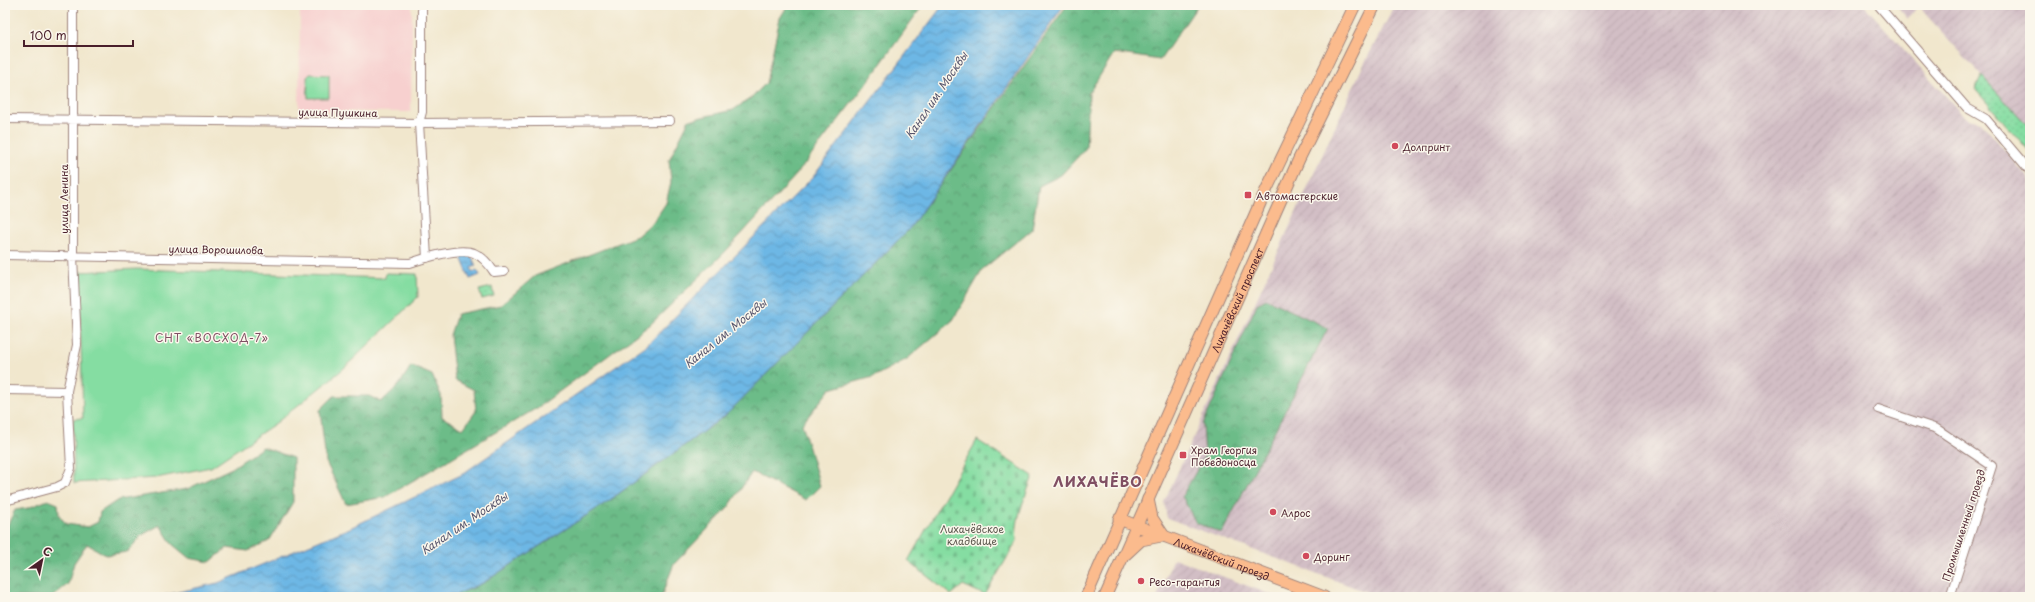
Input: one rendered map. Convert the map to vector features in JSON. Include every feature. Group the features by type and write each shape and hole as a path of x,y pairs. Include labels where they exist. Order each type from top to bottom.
{"main road":[{"name":"Лихачёвский проспект","path":"1086,597 1119,519 1261,201 1355,5"},
{"name":"Лихачёвский проспект","path":"1105,597 1300,159 1374,5"},
{"path":"1148,499 1152,518 1164,536"},
{"name":"Лихачёвский проезд","path":"1119,519 1324,597"},
{"path":"1121,559 1141,540 1154,536 1164,536"}],"street":[{"name":"улица Ленина","path":"5,501 57,487 65,482 69,477 71,468 67,391 77,345 73,256 73,5"},
{"path":"422,5 422,112 419,123 427,258"},
{"path":"1878,5 1967,108 1986,119 2030,171"},
{"name":"улица Пушкина","path":"5,119 419,123 670,121"},
{"name":"улица Ворошилова","path":"5,255 410,262 467,251 482,258 494,272 504,271"},
{"path":"5,390 67,391"},
{"name":"Промышленный проезд","path":"1878,409 1937,429 1992,466 1950,597"}],"shaded area":[{"path":"300,5 412,5 411,112 299,111"},
{"path":"1395,5 1864,5 1967,119 1981,122 2030,180 2030,597 1380,597 1167,518 1164,502 1362,68"},
{"path":"1896,5 2030,5 2030,128 1918,6 1908,19"},
{"path":"1174,558 1179,560 1277,597 1157,597"}],"green space":[{"path":"788,5 923,5 867,83 797,174 724,253 651,324 537,408 385,497 346,504 326,462 320,410 334,396 369,396 381,402 399,385 411,366 432,375 441,395 442,417 463,429 476,411 474,390 455,380 450,335 457,314 501,305 535,276 637,236 654,221 666,203 671,182 669,160 689,120 733,110 751,98 766,83 780,18"},
{"path":"1067,5 1198,5 1160,60 1114,53 1089,93 1086,148 1061,175 1039,186 1032,229 983,269 953,320 907,359 873,377 830,389 802,424 820,486 806,500 752,472 728,508 674,564 661,597 451,597 483,583 610,500 727,414 910,228"},
{"path":"310,74 329,75 329,98 308,98 307,77"},
{"path":"1982,76 2030,128 2030,152 1975,89"},
{"path":"137,269 385,278 386,273 417,274 418,297 342,370 276,423 211,467 156,478 74,483 73,419 83,418 79,272"},
{"path":"492,287 494,296 482,299 479,290"},
{"path":"1266,299 1328,328 1222,533 1196,523 1182,496 1205,456 1203,424 1257,304"},
{"name":"Лихачёвское кладбище","path":"977,440 1033,476 1017,524 1017,541 985,595 963,585 951,595 908,561"},
{"path":"263,447 293,458 293,502 269,541 248,551 227,548 210,562 189,558 172,544 160,525 142,535 127,552 106,555 87,544 74,563 68,584 52,597 5,597 5,530 15,510 28,508 48,500 58,504 59,515 66,524 88,527 98,522 100,512 118,500 187,489 232,468"}],"water":[{"name":"Канал им. Москвы","path":"943,5 1064,5 910,228 727,414 610,500 483,583 451,597 157,597 218,583 350,528 461,475 647,345 813,177"},
{"path":"461,257 472,257 476,266 471,268 473,272 477,270 480,275 470,279"}],"place":[{"name":"Долпринт","path":"1395,146"},
{"name":"Автомастерские","path":"1248,195"},
{"name":"Храм Георгия Победоносца","path":"1183,455"},
{"name":"Алрос","path":"1273,512"},
{"name":"Доринг","path":"1306,556"},
{"name":"Ресо-гарантия","path":"1141,581"}],"district":[{"name":"СНТ «ВОСХОД-7»","path":"212,337"},
{"name":"ЛИХАЧЁВО","path":"1098,481"}]}
